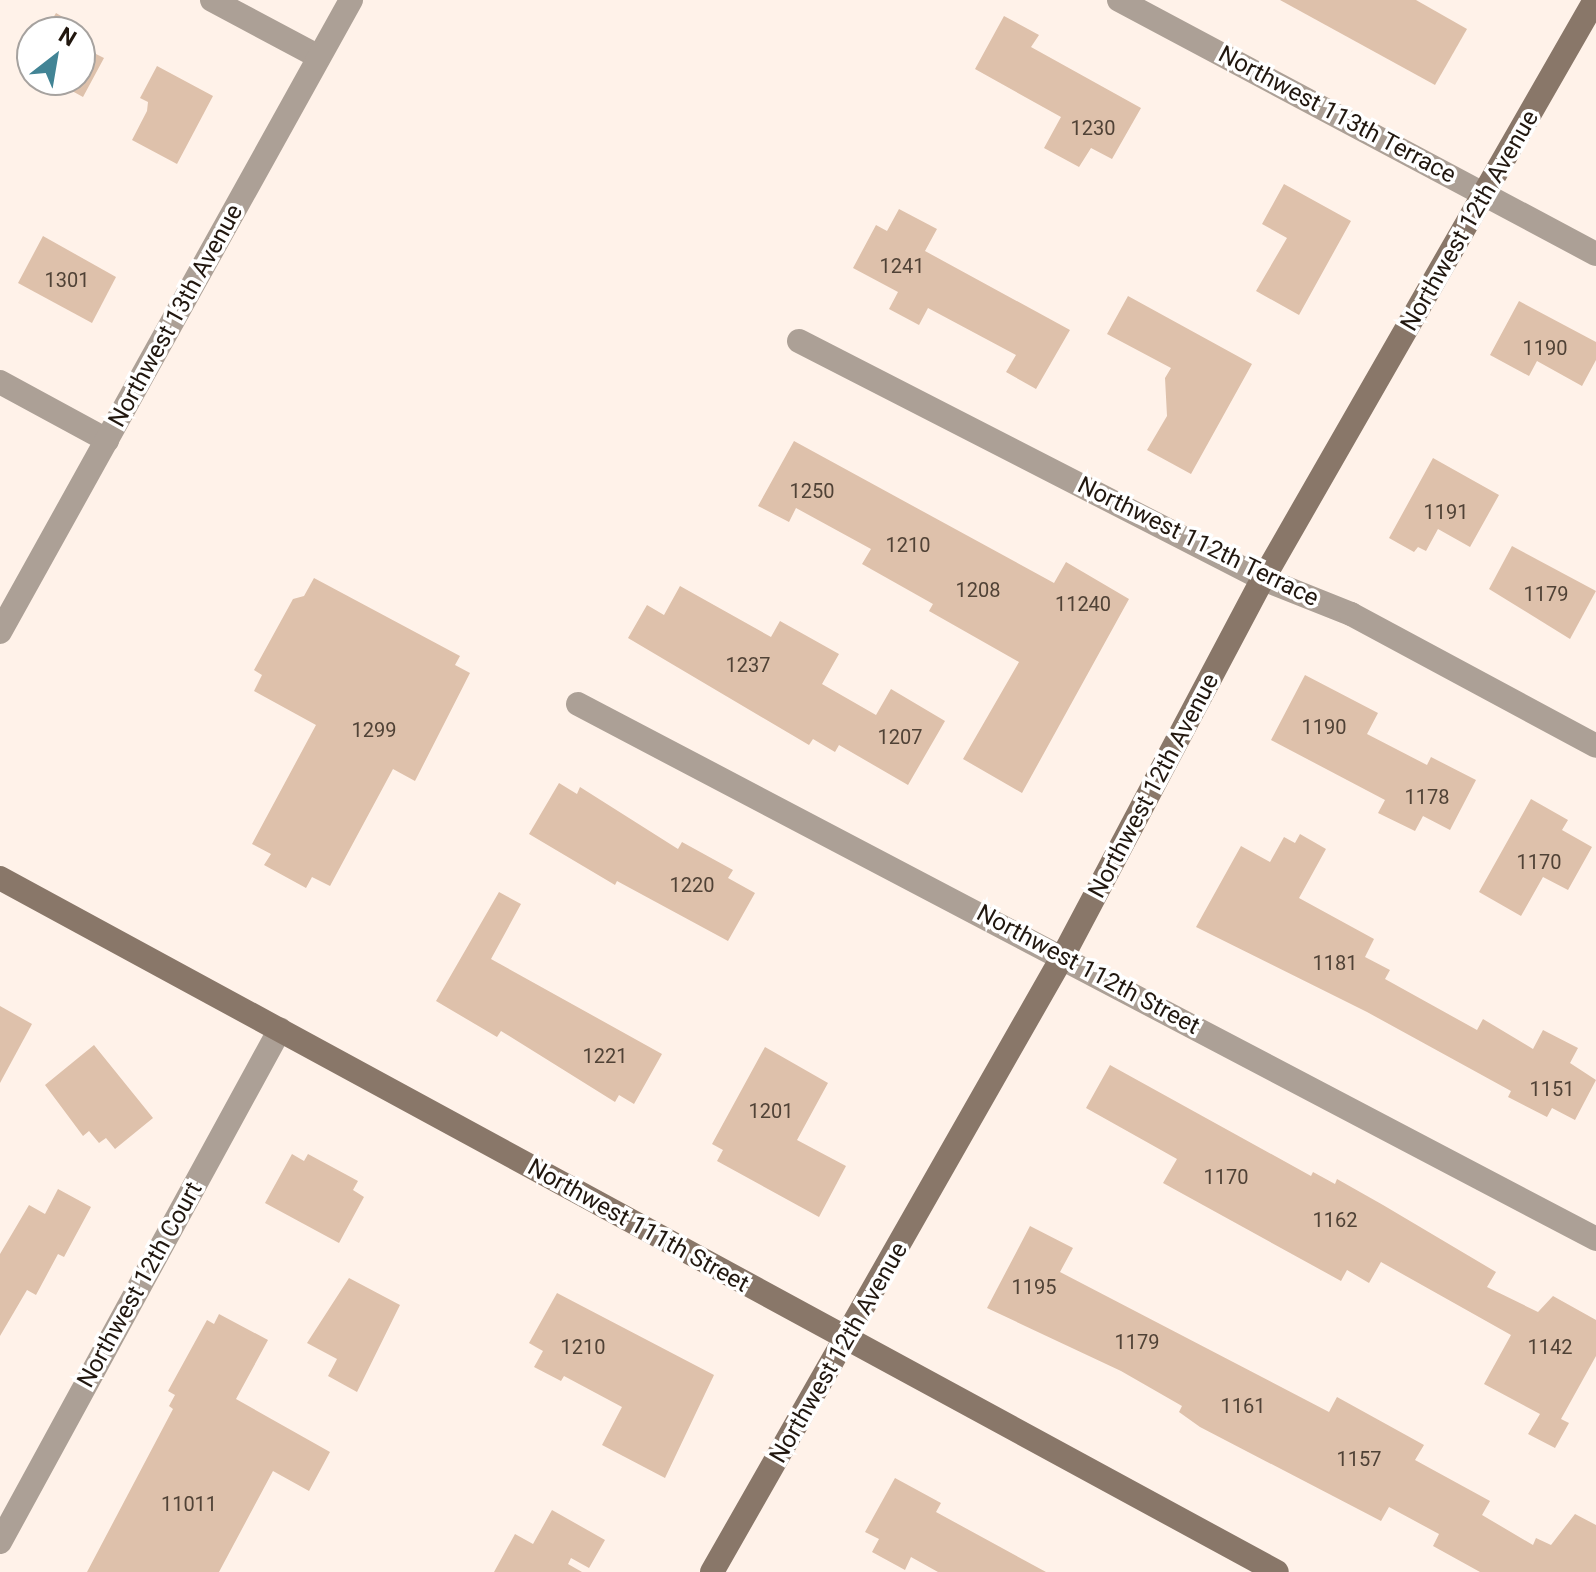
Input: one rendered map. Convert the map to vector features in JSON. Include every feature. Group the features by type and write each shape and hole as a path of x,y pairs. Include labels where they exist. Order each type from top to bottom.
{"street":[{"path":"212,0 319,57"},
{"name":"Northwest 13th Avenue","path":"0,632 351,0"},
{"name":"Northwest 113th Terrace","path":"1119,0 1596,254"},
{"name":"Northwest 12th Avenue","path":"712,1572 847,1341 1063,956 1263,579 1487,195 1595,0"},
{"name":"Northwest 112th Terrace","path":"799,341 1263,579 1351,614 1596,746"},
{"path":"0,382 107,440"},
{"name":"Northwest 112th Street","path":"578,704 1063,956 1596,1239"},
{"name":"Northwest 111th Street","path":"0,878 1277,1572"},
{"name":"Northwest 12th Court","path":"0,1542 280,1029"}],"building":[{"path":"1280,0 1416,0 1467,29 1435,85"},
{"path":"1004,16 1039,35 1031,47 1141,108 1112,159 1091,148 1079,167 1044,148 1061,117 975,69"},
{"path":"96,54 104,58 96,73"},
{"path":"157,66 213,96 177,164 132,140 147,111 148,102 140,98"},
{"path":"1284,184 1351,221 1299,315 1256,291 1287,238 1262,224"},
{"path":"899,209 937,229 925,251 1070,330 1036,389 1006,372 1016,355 928,308 919,325 889,309 898,292 853,268 876,225 887,231"},
{"path":"43,236 116,277 92,323 18,283"},
{"path":"1128,296 1252,364 1191,474 1147,450 1167,416 1165,378 1171,368 1107,334"},
{"path":"1519,301 1596,342 1596,360 1582,386 1537,361 1529,376 1490,355"},
{"path":"794,441 1054,583 1066,562 1129,599 1022,793 963,759 1019,662 929,611 933,604 862,564 871,549 796,508 789,522 758,506"},
{"path":"1433,458 1499,495 1470,547 1438,529 1426,551 1418,547 1414,552 1389,538"},
{"path":"1512,546 1596,591 1570,639 1489,589"},
{"path":"314,578 460,656 455,665 470,673 415,781 393,769 330,886 312,877 306,888 264,865 271,854 252,844 316,725 254,691 262,675 254,670 293,599 304,596"},
{"path":"680,586 771,637 780,621 839,654 822,684 876,715 891,689 945,721 908,785 839,745 835,752 813,739 809,745 628,638 647,605 664,615"},
{"path":"1305,675 1378,713 1367,734 1427,765 1431,757 1476,780 1450,830 1423,816 1415,831 1378,813 1385,800 1271,740"},
{"path":"559,783 577,794 580,787 678,849 682,842 733,870 728,878 755,893 728,941 617,881 615,885 529,834"},
{"path":"1531,799 1568,820 1562,830 1592,847 1568,890 1543,877 1521,916 1479,892"},
{"path":"1300,834 1326,849 1299,898 1374,939 1365,957 1390,970 1385,979 1477,1030 1483,1019 1533,1049 1543,1030 1578,1048 1570,1063 1596,1080 1575,1120 1552,1108 1547,1117 1508,1097 1511,1091 1367,1012 1196,927 1241,846 1270,862 1284,837 1295,843"},
{"path":"499,892 521,904 491,959 662,1054 634,1104 619,1095 615,1102 501,1031 497,1037 436,1001"},
{"path":"0,1006 32,1024 0,1083"},
{"path":"94,1045 153,1118 115,1149 106,1138 99,1143 89,1131 83,1136 45,1085"},
{"path":"765,1047 828,1083 797,1140 846,1166 819,1217 717,1161 723,1150 712,1144"},
{"path":"1110,1065 1311,1176 1313,1172 1335,1184 1337,1179 1383,1205 1496,1272 1487,1287 1538,1312 1553,1296 1596,1320 1596,1356 1561,1419 1569,1423 1555,1448 1528,1434 1540,1414 1484,1384 1511,1335 1381,1262 1369,1283 1347,1270 1341,1281 1163,1183 1177,1159 1086,1108"},
{"path":"292,1154 304,1161 308,1154 358,1181 353,1190 364,1197 339,1243 265,1203"},
{"path":"58,1189 91,1207 64,1257 58,1254 36,1295 27,1290 0,1336 0,1254 29,1205 45,1214"},
{"path":"1030,1226 1073,1248 1060,1272 1329,1412 1337,1397 1424,1445 1415,1460 1490,1501 1482,1515 1533,1545 1536,1538 1551,1545 1575,1514 1596,1525 1596,1572 1480,1572 1433,1546 1439,1534 1389,1507 1381,1521 1200,1427 1179,1412 1182,1406 1121,1371 987,1308"},
{"path":"349,1278 400,1305 357,1392 328,1376 337,1359 307,1343"},
{"path":"557,1293 714,1375 665,1478 602,1445 622,1407 564,1376 561,1381 534,1367 543,1351 529,1343"},
{"path":"219,1314 268,1340 236,1399 330,1452 309,1491 273,1471 219,1572 87,1572 173,1409 169,1406 175,1395 168,1391 207,1320 214,1324"},
{"path":"895,1478 941,1503 936,1512 1046,1572 938,1572 911,1557 905,1570 872,1552 879,1539 865,1532"},
{"path":"552,1510 605,1540 589,1568 571,1558 568,1564 582,1572 494,1572 515,1534 533,1544"}]}
